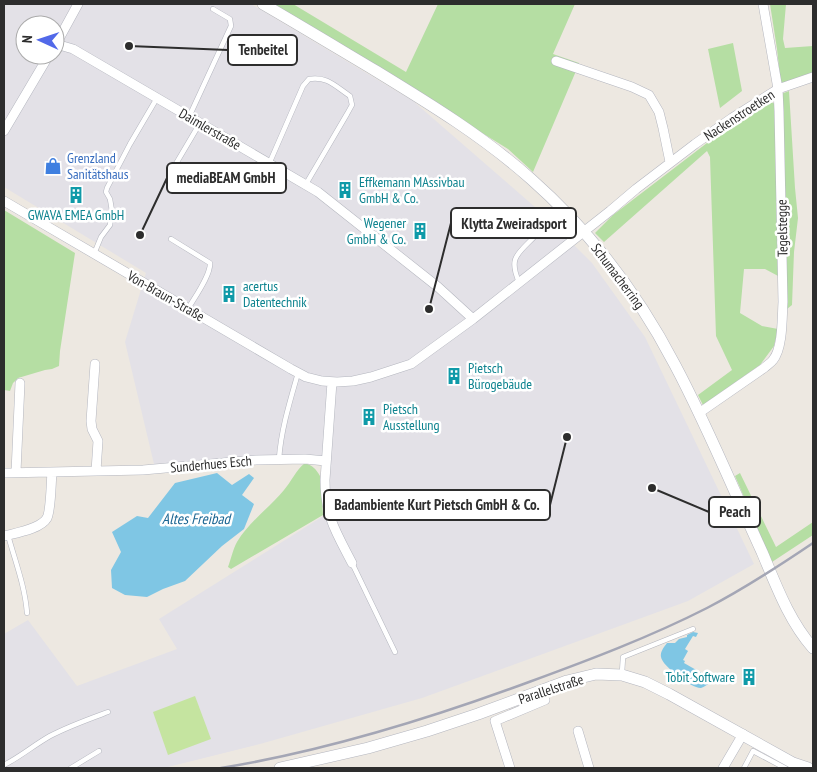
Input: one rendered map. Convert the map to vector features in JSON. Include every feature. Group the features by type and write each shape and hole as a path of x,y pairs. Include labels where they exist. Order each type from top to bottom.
{"main road":[{"name":"Schumacherring","path":"263,4 425,101 490,146 529,177 584,231 616,269 648,316 676,364 793,619 813,648"},
{"name":"Parallelstraße","path":"280,768 368,748 427,731 567,681 596,674 622,675 646,682 743,734 790,766 808,768"}],"street":[{"name":"Daimlerstraße","path":"65,28 78,4"},
{"name":"Tegelstegge","path":"699,413 774,359 778,350 781,332 783,302 778,89 763,4"},
{"name":"Daimlerstraße","path":"65,47 73,49 318,192 438,287 473,319"},
{"path":"556,61 632,87 648,95 659,112 670,162"},
{"path":"4,131 44,65"},
{"name":"Nackenstroetken","path":"584,231 670,162 732,118 778,89 813,77"},
{"name":"Von-Braun-Straße","path":"4,202 298,373 322,381 332,382 353,381 371,377 411,364 473,319 584,231"},
{"path":"95,364 91,421 92,429 98,442 96,471"},
{"path":"332,382 325,496 334,527 352,563"},
{"path":"16,472 20,383"},
{"name":"Sunderhues Esch","path":"4,473 143,470 231,461 278,459 326,461"},
{"path":"6,535 35,527 43,523 47,518 52,472"},
{"path":"510,768 495,721 545,700"},
{"path":"578,731 589,768"},
{"path":"723,768 743,734"}],"lane":[{"path":"189,117 231,26 230,19 213,9"},
{"path":"270,164 303,86 309,79 326,80 350,96 352,105 305,184"},
{"path":"94,254 101,237 110,225 112,211 110,199 106,192 107,188 157,98"},
{"path":"174,167 200,123"},
{"path":"519,282 514,269 514,262 535,236"},
{"path":"171,239 210,263 206,276 188,309"},
{"path":"278,459 279,447 298,373"},
{"path":"6,535 23,585 27,613"},
{"path":"352,563 395,652"},
{"path":"622,675 623,658 693,629"},
{"path":"4,766 50,736 108,712"},
{"path":"71,768 98,751"},
{"path":"744,768 753,751 790,766"}],"shaded area":[{"path":"4,4 251,4 413,101 543,214 592,263 645,337 754,564 688,601 422,698 260,744 164,768 4,768 4,634 28,620 77,686 177,649 159,619 325,515 322,492 323,456 154,464 125,342 146,273 4,187"}],"green space":[{"path":"274,4 293,4 406,72 438,4 575,4 553,54 579,63 533,172 508,149"},
{"path":"770,4 786,4 783,39 785,48 813,46 813,74 781,85"},
{"path":"733,43 742,91 720,108 708,49"},
{"path":"789,91 798,218 794,252 792,305 787,309 786,208 781,94"},
{"path":"766,99 775,104 780,277 765,269 744,269 740,313 762,326 778,329 774,346 760,365 703,405 698,395 732,370 716,336 710,157 707,151 604,242 595,233 613,215"},
{"path":"4,210 75,253 59,366 18,378 13,383 10,391 4,390"},
{"path":"305,463 314,468 320,476 323,515 231,569 228,567 242,535 284,490"},
{"path":"740,473 776,547 813,522 813,535 772,562 735,476"},
{"path":"195,696 211,739 168,755 153,712"}],"water":[{"name":"Altes Freibad","path":"217,473 232,485 249,474 254,478 242,495 254,504 244,529 222,546 185,581 147,597 125,595 112,588 111,570 121,552 112,532 137,516 148,518 175,483"},
{"path":"693,632 698,633 696,637 693,636 685,649 688,651 683,660 685,661 684,663 712,679 711,682 701,688 692,685 678,676 667,666 661,657 667,643 675,643"}],"railway":[{"path":"221,768 299,753 415,721 491,696 574,665 641,638 707,608 761,577 813,543"}],"place":[{"name":"Tenbeitel","path":"129,46"},
{"name":"Grenzland Sanitätshaus","path":"53,166"},
{"name":"Effkemann MAssivbau GmbH & Co.","path":"345,190"},
{"name":"GWAVA EMEA GmbH","path":"76,195"},
{"name":"Wegener GmbH & Co.","path":"420,231"},
{"name":"mediaBEAM GmbH","path":"140,235"},
{"name":"acertus Datentechnik","path":"229,294"},
{"name":"Klytta Zweiradsport","path":"429,309"},
{"name":"Pietsch Bürogebäude","path":"454,376"},
{"name":"Pietsch Ausstellung","path":"369,417"},
{"name":"Badambiente Kurt Pietsch GmbH & Co.","path":"567,437"},
{"name":"Peach","path":"652,488"},
{"name":"Tobit Software","path":"749,677"}]}
